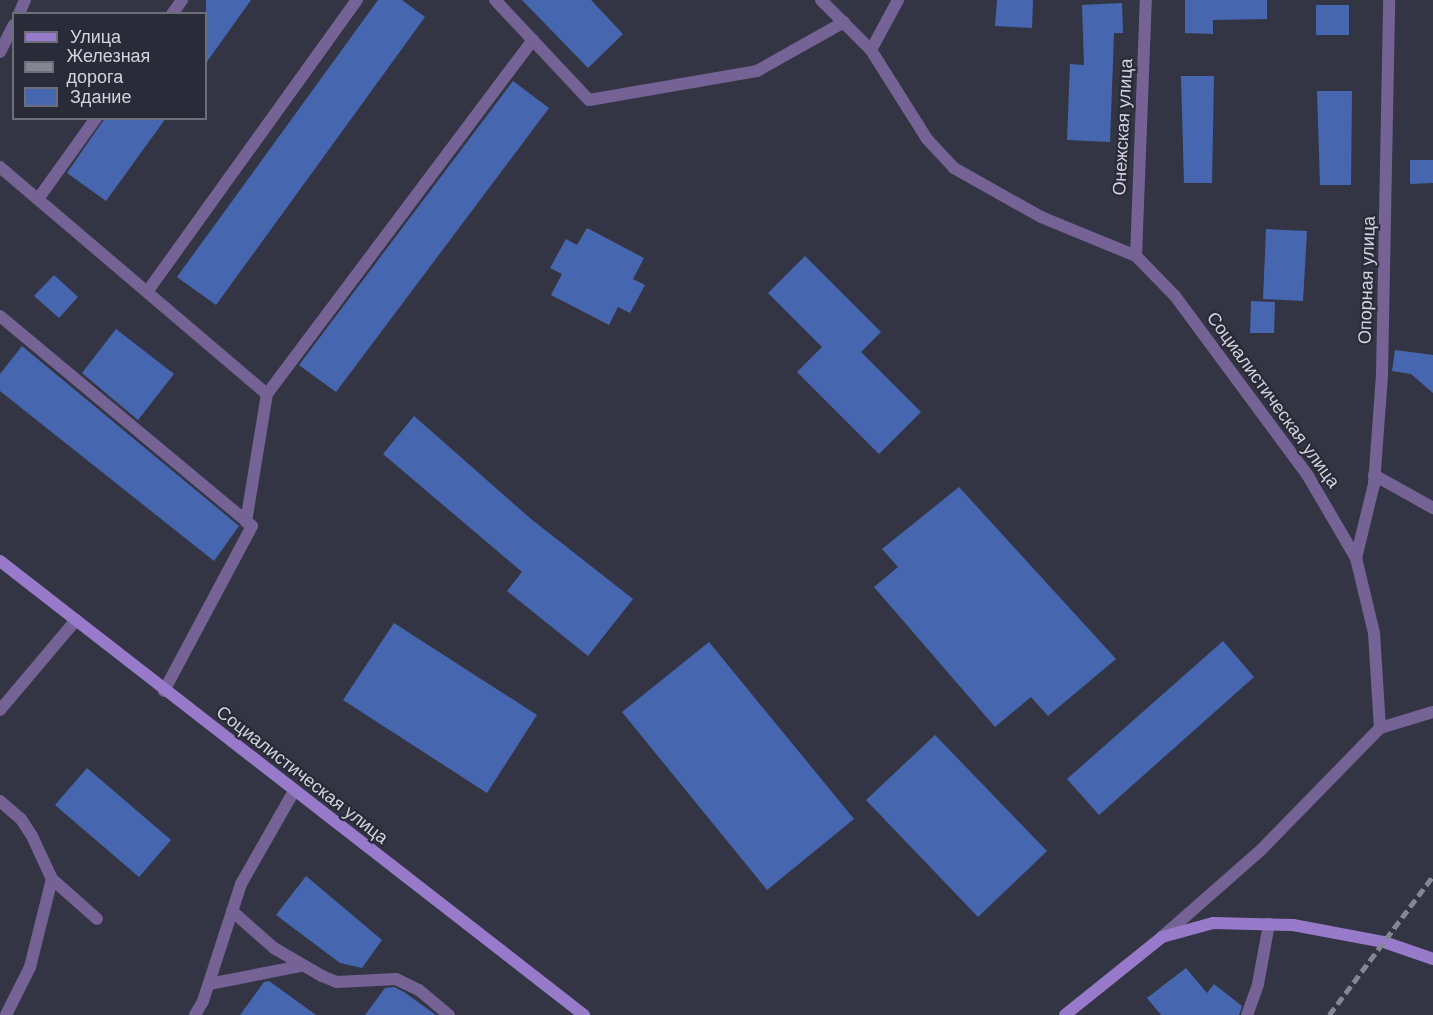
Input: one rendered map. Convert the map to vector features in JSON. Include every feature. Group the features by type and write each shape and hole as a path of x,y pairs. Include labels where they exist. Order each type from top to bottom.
{"main road":[{"name":"Социалистическая улица","path":"0,561 164,691 584,1015"},
{"path":"1065,1015 1161,937 1213,923 1269,924 1384,942 1433,959"}],"street":[{"path":"147,292 357,0"},
{"path":"495,0 589,100 757,71 844,22"},
{"name":"Социалистическая улица","path":"821,0 871,50 927,139 954,168 1041,217 1136,256 1175,296 1308,476 1356,558 1374,633 1380,728"},
{"path":"871,50 898,0"},
{"name":"Онежская улица","path":"1136,256 1146,0"},
{"name":"Опорная улица","path":"1356,558 1374,475 1386,257 1389,0"},
{"path":"0,52 12,28"},
{"path":"246,522 267,394 533,40"},
{"path":"38,199 95,120"},
{"path":"0,166 267,394"},
{"path":"0,316 252,526 164,691"},
{"path":"1374,475 1433,508"},
{"path":"0,710 76,620"},
{"path":"1161,937 1261,850 1380,728 1433,712"},
{"path":"195,1015 209,984 232,911 250,866 294,792"},
{"path":"0,801 21,819 32,836 52,879 96,919"},
{"path":"6,1015 30,968 52,879"},
{"path":"232,911 301,966 337,982 396,980 419,990 449,1015"},
{"path":"1247,1015 1258,984 1269,924"},
{"path":"209,984 301,966"}],"building":[{"path":"206,0 251,0 207,62 207,12"},
{"path":"378,0 402,0 425,17 216,305 177,277"},
{"path":"522,0 591,0 623,34 588,68"},
{"path":"997,0 1033,0 1032,28 995,26"},
{"path":"1185,0 1267,0 1267,19 1213,20 1213,34 1185,33"},
{"path":"1122,3 1123,33 1114,33 1110,142 1067,140 1070,64 1084,65 1082,5"},
{"path":"1316,5 1349,5 1349,35 1316,35"},
{"path":"1181,76 1214,76 1212,183 1184,183"},
{"path":"513,81 549,108 336,392 299,365"},
{"path":"1317,91 1352,91 1351,185 1320,185"},
{"path":"104,120 165,120 106,201 67,173"},
{"path":"1410,160 1433,160 1433,183 1410,184"},
{"path":"587,228 644,258 633,279 645,285 630,313 618,307 609,325 551,295 562,274 550,268 566,239 577,245"},
{"path":"1266,229 1307,231 1303,301 1263,299"},
{"path":"805,256 881,332 861,352 921,412 879,454 797,372 822,347 768,293"},
{"path":"54,275 78,297 59,318 34,296"},
{"path":"1251,301 1275,302 1274,333 1250,333"},
{"path":"116,329 174,374 138,420 82,373"},
{"path":"22,346 239,526 214,561 0,391 0,374"},
{"path":"1395,350 1433,355 1433,393 1411,374 1392,371"},
{"path":"414,416 531,519 633,599 588,656 507,591 522,572 383,454"},
{"path":"959,487 1116,659 1048,716 1031,697 995,727 874,587 898,567 882,549"},
{"path":"394,623 537,715 487,793 343,700"},
{"path":"1223,641 1254,677 1099,815 1067,779"},
{"path":"709,642 854,819 767,890 622,712"},
{"path":"935,735 1047,851 978,917 866,800"},
{"path":"87,768 171,840 139,877 55,805"},
{"path":"306,876 382,940 362,968 340,963 276,915"},
{"path":"1186,968 1207,993 1214,984 1242,1006 1239,1015 1161,1015 1147,998"},
{"path":"269,981 316,1015 240,1015 264,982"},
{"path":"394,987 436,1015 365,1015 385,988"}],"railway":[{"path":"1329,1015 1433,876"}]}
